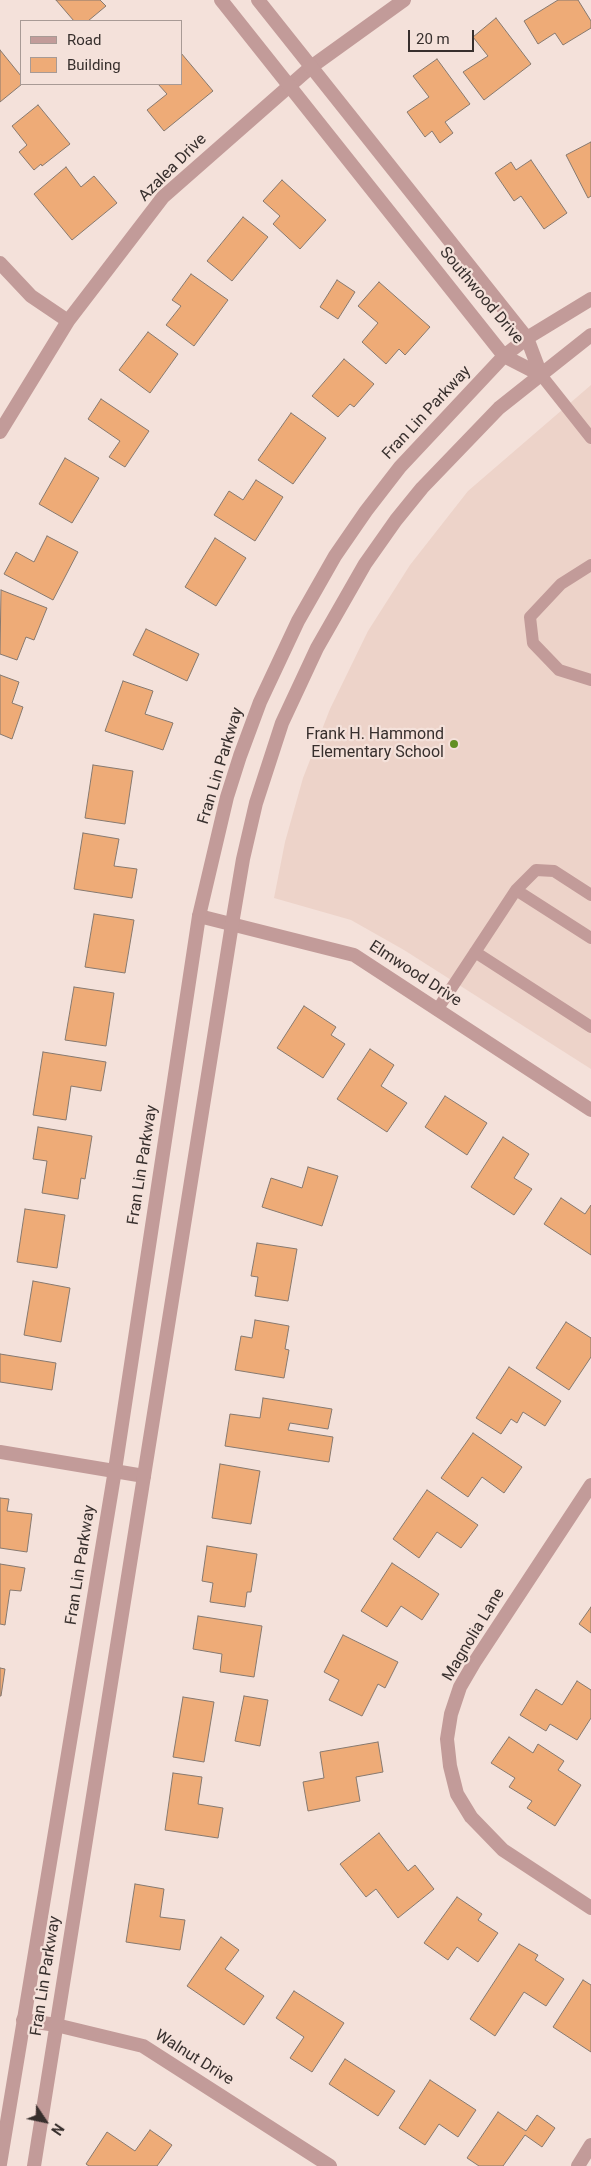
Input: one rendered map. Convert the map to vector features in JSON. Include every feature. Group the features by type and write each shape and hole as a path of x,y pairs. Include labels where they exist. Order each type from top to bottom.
{"street":[{"name":"Southwood Drive","path":"221,0 504,356 541,375"},
{"name":"Southwood Drive","path":"258,0 527,338 541,375"},
{"name":"Azalea Drive","path":"0,432 68,321 163,197 311,67 404,0"},
{"path":"0,263 31,296 68,321"},
{"name":"Fran Lin Parkway","path":"0,2164 114,1470 199,916 227,797 240,756 268,684 312,594 366,511 400,467 504,356 527,338 591,299"},
{"name":"Fran Lin Parkway","path":"34,2166 232,924 245,850 267,765 290,706 339,606 365,564 422,488 499,408 591,335"},
{"name":"Elmwood Drive","path":"199,916 354,956 591,1110"},
{"path":"0,1452 144,1476"},
{"name":"Magnolia Lane","path":"591,1485 460,1687 451,1714 447,1739 450,1766 458,1794 470,1817 503,1850 591,1908"},
{"name":"Walnut Drive","path":"23,2020 56,2025 143,2046 330,2166"},
{"path":"578,2166 591,2145"}],"lane":[{"path":"541,375 591,438"},
{"path":"591,565 561,584 530,617 533,643 559,670 591,680"},
{"path":"437,1010 516,890 536,870 554,871 591,895"},
{"path":"516,890 591,938"},
{"path":"475,952 591,1027"}],"shaded area":[{"name":"Frank H. Hammond Elementary School","path":"591,385 591,1069 404,950 351,920 274,898 285,842 303,778 330,709 368,631 410,565 468,491"}],"building":[{"path":"56,0 100,0 106,6 89,20 73,20"},
{"path":"558,0 578,0 591,21 591,28 563,45 555,33 538,44 524,21"},
{"path":"496,18 531,64 484,100 463,72 488,56 473,37"},
{"path":"0,50 20,75 21,85 0,102"},
{"path":"182,54 213,91 164,131 147,110 167,94 159,85 182,85"},
{"path":"437,59 470,104 445,122 453,133 440,143 432,131 425,137 407,112 429,97 413,76"},
{"path":"38,105 70,144 34,170 19,152 27,145 12,126"},
{"path":"591,142 591,196 588,198 566,155"},
{"path":"531,160 567,213 544,229 521,196 514,201 495,173 511,162 516,170"},
{"path":"66,167 81,187 94,176 117,203 72,240 34,194"},
{"path":"282,180 326,220 300,249 273,224 280,216 263,201"},
{"path":"243,217 268,237 232,281 207,261"},
{"path":"191,274 228,300 194,346 166,325 181,306 172,300"},
{"path":"337,280 355,292 338,319 320,307"},
{"path":"379,282 430,327 405,355 399,349 386,364 362,342 378,323 358,306"},
{"path":"148,332 178,354 150,393 119,370"},
{"path":"344,359 374,384 354,407 350,404 338,417 312,396"},
{"path":"101,399 149,431 125,467 109,457 120,441 88,419"},
{"path":"291,413 326,438 293,484 258,460"},
{"path":"65,458 99,478 72,523 39,504"},
{"path":"256,480 283,497 255,541 214,515 229,491 243,500"},
{"path":"47,536 78,552 53,600 4,574 16,552 34,562"},
{"path":"215,538 246,558 216,606 185,587"},
{"path":"1,590 47,608 34,640 26,637 17,660 0,654"},
{"path":"146,629 199,654 187,681 133,655"},
{"path":"0,675 19,682 12,703 23,707 12,739 0,734"},
{"path":"123,681 153,691 145,714 173,723 163,750 105,731"},
{"path":"93,765 133,771 125,824 85,818"},
{"path":"83,833 119,839 114,866 137,869 132,898 74,889"},
{"path":"94,914 134,920 125,973 85,967"},
{"path":"74,987 114,993 106,1046 65,1040"},
{"path":"304,1006 336,1027 331,1035 345,1044 323,1078 277,1048"},
{"path":"370,1049 394,1065 381,1086 407,1103 387,1132 337,1099"},
{"path":"43,1052 106,1062 101,1091 71,1086 66,1120 33,1115"},
{"path":"445,1096 487,1123 467,1155 425,1127"},
{"path":"38,1127 92,1136 85,1179 81,1178 78,1199 42,1193 47,1161 33,1159"},
{"path":"503,1137 529,1154 514,1178 532,1189 514,1215 471,1187"},
{"path":"308,1167 338,1176 322,1226 262,1207 271,1178 302,1188"},
{"path":"561,1198 585,1214 591,1205 591,1255 544,1224"},
{"path":"25,1209 65,1215 57,1268 17,1262"},
{"path":"257,1243 297,1249 288,1301 255,1296 258,1277 251,1276"},
{"path":"33,1281 70,1288 61,1342 24,1335"},
{"path":"255,1320 289,1326 285,1349 289,1350 284,1378 235,1370 241,1336 252,1338"},
{"path":"566,1322 591,1338 591,1357 569,1390 536,1368"},
{"path":"0,1354 56,1363 52,1390 0,1382"},
{"path":"509,1367 561,1401 545,1426 523,1412 517,1423 511,1419 501,1434 476,1418"},
{"path":"263,1398 332,1409 328,1429 290,1423 288,1430 333,1437 329,1462 225,1446 230,1414 260,1418"},
{"path":"473,1433 522,1467 504,1493 482,1477 468,1497 441,1478"},
{"path":"220,1464 260,1471 251,1524 212,1518"},
{"path":"427,1490 478,1525 461,1548 437,1532 419,1558 393,1539"},
{"path":"0,1498 9,1499 7,1511 32,1514 27,1552 0,1548"},
{"path":"207,1546 257,1554 251,1592 247,1592 245,1607 210,1602 213,1583 202,1581"},
{"path":"392,1563 439,1594 422,1620 401,1606 387,1627 361,1611"},
{"path":"0,1564 25,1568 21,1591 10,1590 5,1625 0,1624"},
{"path":"591,1607 591,1633 579,1624"},
{"path":"198,1616 262,1626 254,1677 220,1672 222,1654 193,1649"},
{"path":"343,1635 398,1662 385,1688 378,1684 362,1716 329,1700 339,1680 324,1672"},
{"path":"0,1668 5,1669 1,1696 0,1696"},
{"path":"577,1681 591,1690 591,1718 577,1740 550,1724 546,1731 520,1715 536,1689 562,1705"},
{"path":"244,1696 268,1700 260,1746 235,1741"},
{"path":"183,1697 214,1702 204,1762 173,1757"},
{"path":"509,1737 533,1753 538,1744 564,1761 558,1770 581,1785 555,1826 527,1808 532,1801 509,1787 515,1778 491,1763"},
{"path":"378,1742 383,1772 356,1777 360,1801 308,1811 303,1782 324,1778 320,1752"},
{"path":"173,1773 202,1777 198,1804 223,1808 218,1838 165,1830"},
{"path":"379,1833 408,1871 415,1865 434,1889 398,1918 376,1889 366,1897 340,1864"},
{"path":"135,1884 164,1889 160,1917 185,1920 180,1950 126,1942"},
{"path":"457,1897 482,1914 478,1920 498,1933 478,1962 457,1947 448,1960 424,1943"},
{"path":"221,1937 239,1950 225,1969 264,1996 244,2025 187,1986"},
{"path":"519,1944 538,1955 535,1960 564,1979 546,2006 524,1992 495,2036 470,2019"},
{"path":"583,1980 591,1985 591,2052 553,2027"},
{"path":"294,1991 344,2023 312,2072 290,2058 304,2037 276,2018"},
{"path":"345,2059 395,2091 378,2116 329,2084"},
{"path":"430,2080 476,2110 458,2137 439,2124 425,2145 399,2128"},
{"path":"498,2112 526,2131 537,2115 555,2128 542,2147 525,2135 503,2166 479,2166 467,2158"},
{"path":"150,2130 172,2145 157,2166 89,2166 86,2164 107,2132 135,2151"}],"place":[{"name":"Frank H. Hammond Elementary School","path":"454,744"}]}
